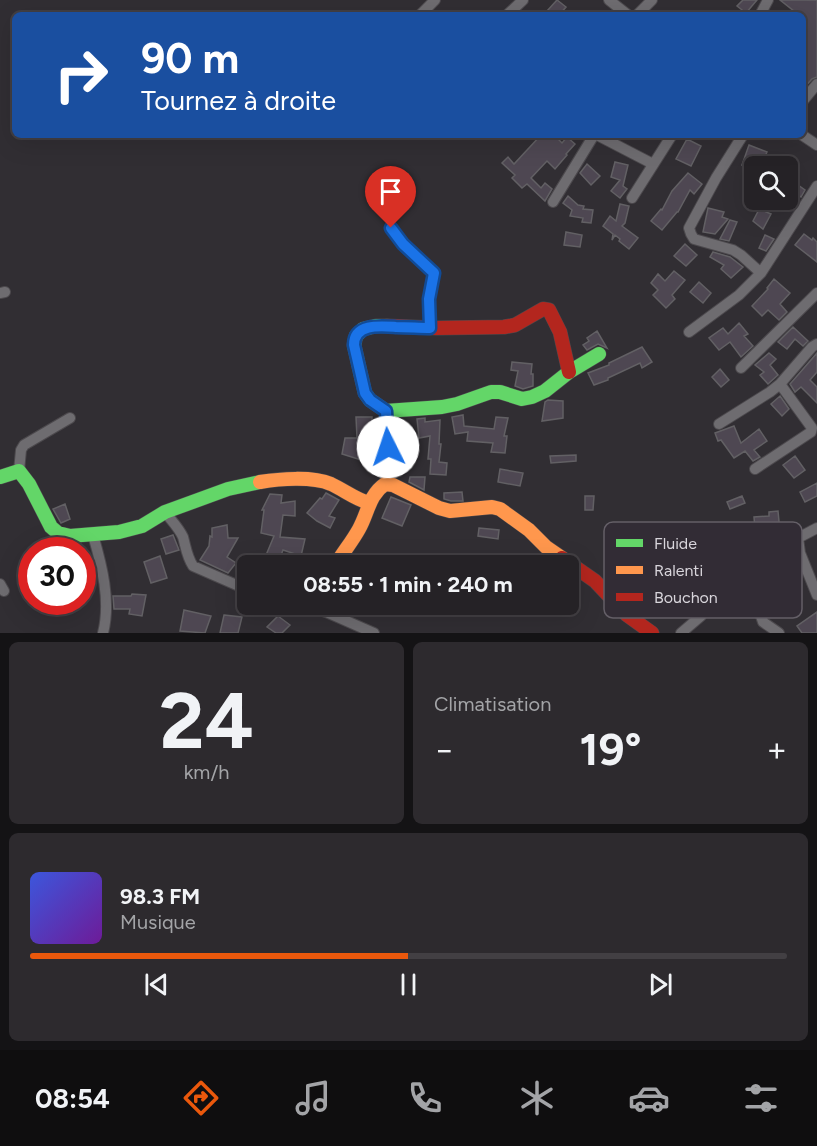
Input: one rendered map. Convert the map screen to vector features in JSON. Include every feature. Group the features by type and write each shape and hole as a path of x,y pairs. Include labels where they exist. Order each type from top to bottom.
{"street":[{"path":"423,12 435,0"},
{"path":"510,12 523,0"},
{"path":"640,12 652,0"},
{"path":"806,97 817,84"},
{"path":"553,202 594,138"},
{"path":"602,138 653,164"},
{"path":"632,198 670,138"},
{"path":"741,138 689,228 694,239 733,250 761,273"},
{"path":"689,332 739,295 761,273 817,186"},
{"path":"391,228 403,244 434,273 429,299 430,328"},
{"path":"741,368 817,293"},
{"path":"569,372 561,336 554,318 549,310 543,309 514,325 504,327 375,326 364,328 354,338 365,393 370,400 386,411 442,407 458,404 491,392 500,392 522,399 532,397 545,391 569,372 599,354"},
{"path":"719,424 780,384 817,344"},
{"path":"755,469 811,432 812,428 780,384"},
{"path":"385,484 388,447 386,411"},
{"path":"70,418 24,445 21,450 19,471 29,484 51,527 58,533 69,536 119,532 142,526 165,512 228,489 283,479 328,483 369,503"},
{"path":"0,477 19,471"},
{"path":"342,555 359,529 369,503 378,488 385,484 393,485 439,508 450,511 492,507 500,509 529,530 546,547 595,581 604,591"},
{"path":"165,512 182,536 189,559 194,566 237,585"},
{"path":"802,536 817,528"},
{"path":"93,535 105,594 103,633"},
{"path":"802,558 817,595"},
{"path":"333,615 374,633"},
{"path":"631,618 652,633"},
{"path":"681,633 699,618"},
{"path":"762,618 763,622 779,633"}],"building":[{"path":"557,0 566,7 562,12 547,11"},
{"path":"743,0 757,0 747,12 737,6"},
{"path":"780,0 817,0 817,77 806,86 806,12 795,12"},
{"path":"538,138 557,138 562,143 568,138 575,144 555,169 547,161 531,178 541,188 545,183 552,189 545,201 527,184 522,188 512,178 515,175 502,163 508,157 514,164"},
{"path":"687,139 701,146 691,166 676,159"},
{"path":"749,145 767,152 765,156 745,156"},
{"path":"615,162 628,165 623,186 627,189 620,198 611,191 620,180 611,177"},
{"path":"587,164 600,176 591,185 580,173"},
{"path":"688,173 702,184 694,194 690,190 678,212 662,230 651,221 662,210 672,191"},
{"path":"798,185 805,190 801,197 798,195"},
{"path":"568,196 578,205 584,206 583,209 593,210 591,223 582,222 583,218 570,216 572,210 563,203"},
{"path":"620,204 629,206 625,223 622,226 638,238 629,249 615,235 612,240 613,234 603,226 610,216 616,221"},
{"path":"708,208 724,212 722,217 728,219 715,234 703,232"},
{"path":"759,210 767,210 766,212 771,214 763,229 753,221"},
{"path":"730,220 737,222 729,241 720,239"},
{"path":"566,232 582,235 580,247 564,245"},
{"path":"804,234 817,242 817,262 795,245"},
{"path":"765,235 774,239 766,251 759,248"},
{"path":"685,244 697,255 686,266 674,256"},
{"path":"713,252 730,257 743,267 731,278 721,269 724,265 710,257"},
{"path":"674,271 685,280 672,295 675,299 666,308 653,295 658,290 651,283 658,274 665,281"},
{"path":"774,279 790,293 780,304 787,312 779,320 768,310 762,316 752,306"},
{"path":"699,282 711,293 703,303 690,292"},
{"path":"739,323 748,334 744,336 753,346 741,357 730,342 719,350 709,338 723,328 728,334"},
{"path":"793,327 808,341 803,346 795,339 787,349 778,342"},
{"path":"597,331 607,348 598,344 587,350 583,345 589,341 587,338"},
{"path":"642,347 652,362 642,368 640,363 594,385 588,373 609,365"},
{"path":"769,353 776,359 770,365 778,375 768,384 760,375 764,372 755,365"},
{"path":"817,353 817,372 810,380 817,387 817,403 801,387 795,392 790,384"},
{"path":"512,362 532,364 533,386 523,389 515,386 518,371 511,370"},
{"path":"720,369 729,380 721,387 712,377"},
{"path":"780,396 789,409 782,416 771,404"},
{"path":"548,400 563,401 563,418 542,421 545,402"},
{"path":"463,415 464,426 494,429 496,417 508,418 504,436 507,436 505,453 491,452 493,443 467,441 468,432 455,434 452,417"},
{"path":"356,417 372,417 372,421 379,422 380,436 370,435 371,449 380,449 379,469 373,469 372,459 358,459 342,454 345,438 357,438"},
{"path":"425,418 425,422 440,420 439,462 447,463 446,475 430,474 431,459 428,459 430,436 419,438 417,419"},
{"path":"734,426 741,443 759,429 767,441 754,450 760,457 753,461 745,451 734,458 721,440 718,441 715,433"},
{"path":"576,455 576,461 551,463 550,456"},
{"path":"795,456 805,470 794,478 783,465"},
{"path":"500,469 523,473 520,486 498,482"},
{"path":"410,477 425,477 424,490 409,482"},
{"path":"817,483 817,496 805,502 800,492"},
{"path":"462,492 463,501 444,499 444,493"},
{"path":"326,493 339,500 329,516 335,518 330,528 307,513"},
{"path":"270,494 282,495 281,503 295,501 295,516 283,515 280,537 305,539 301,555 283,550 281,555 266,555 274,536 261,533 264,510 262,510"},
{"path":"585,496 594,496 593,510 585,510"},
{"path":"742,496 745,503 730,509 727,502"},
{"path":"391,497 411,505 402,526 382,518"},
{"path":"65,504 70,519 61,523 53,509"},
{"path":"778,511 779,522 754,522 754,517 769,516 769,512"},
{"path":"227,525 228,538 238,538 227,557 236,563 228,573 200,560 209,546 212,528"},
{"path":"479,528 499,530 498,539 478,536"},
{"path":"173,535 179,550 166,554 161,539"},
{"path":"160,556 167,578 151,583 144,562"},
{"path":"132,594 146,595 142,616 129,614 130,609 114,609 113,596 131,596"},
{"path":"184,610 211,616 205,633 180,631"},
{"path":"817,612 817,633 802,633 797,626"},
{"path":"224,615 242,617 238,633 220,633"},
{"path":"278,616 290,625 282,633 276,633 267,627"}],"traffic: fast":[{"path":"387,326 363,329 356,336 354,345 365,393 370,400 386,411 442,407 491,392 500,392 522,399 532,397 545,391 569,372 599,354"},
{"path":"0,477 19,471 29,484 51,527 58,533 70,536 119,532 142,526 165,512 228,489 260,482"}],"traffic: slow":[{"path":"260,482 296,479 323,481 369,503"},
{"path":"342,555 359,529 375,493 385,484 393,485 439,508 450,511 492,507 500,509 558,555"}],"traffic: jam":[{"path":"387,326 504,327 515,325 543,309 549,310 560,332 569,372"},
{"path":"579,570 604,591"},
{"path":"631,618 652,633"}],"route":[{"path":"388,447 386,411 370,400 365,393 354,338 364,328 375,326 430,328 429,299 434,273 403,244 391,228"}]}
